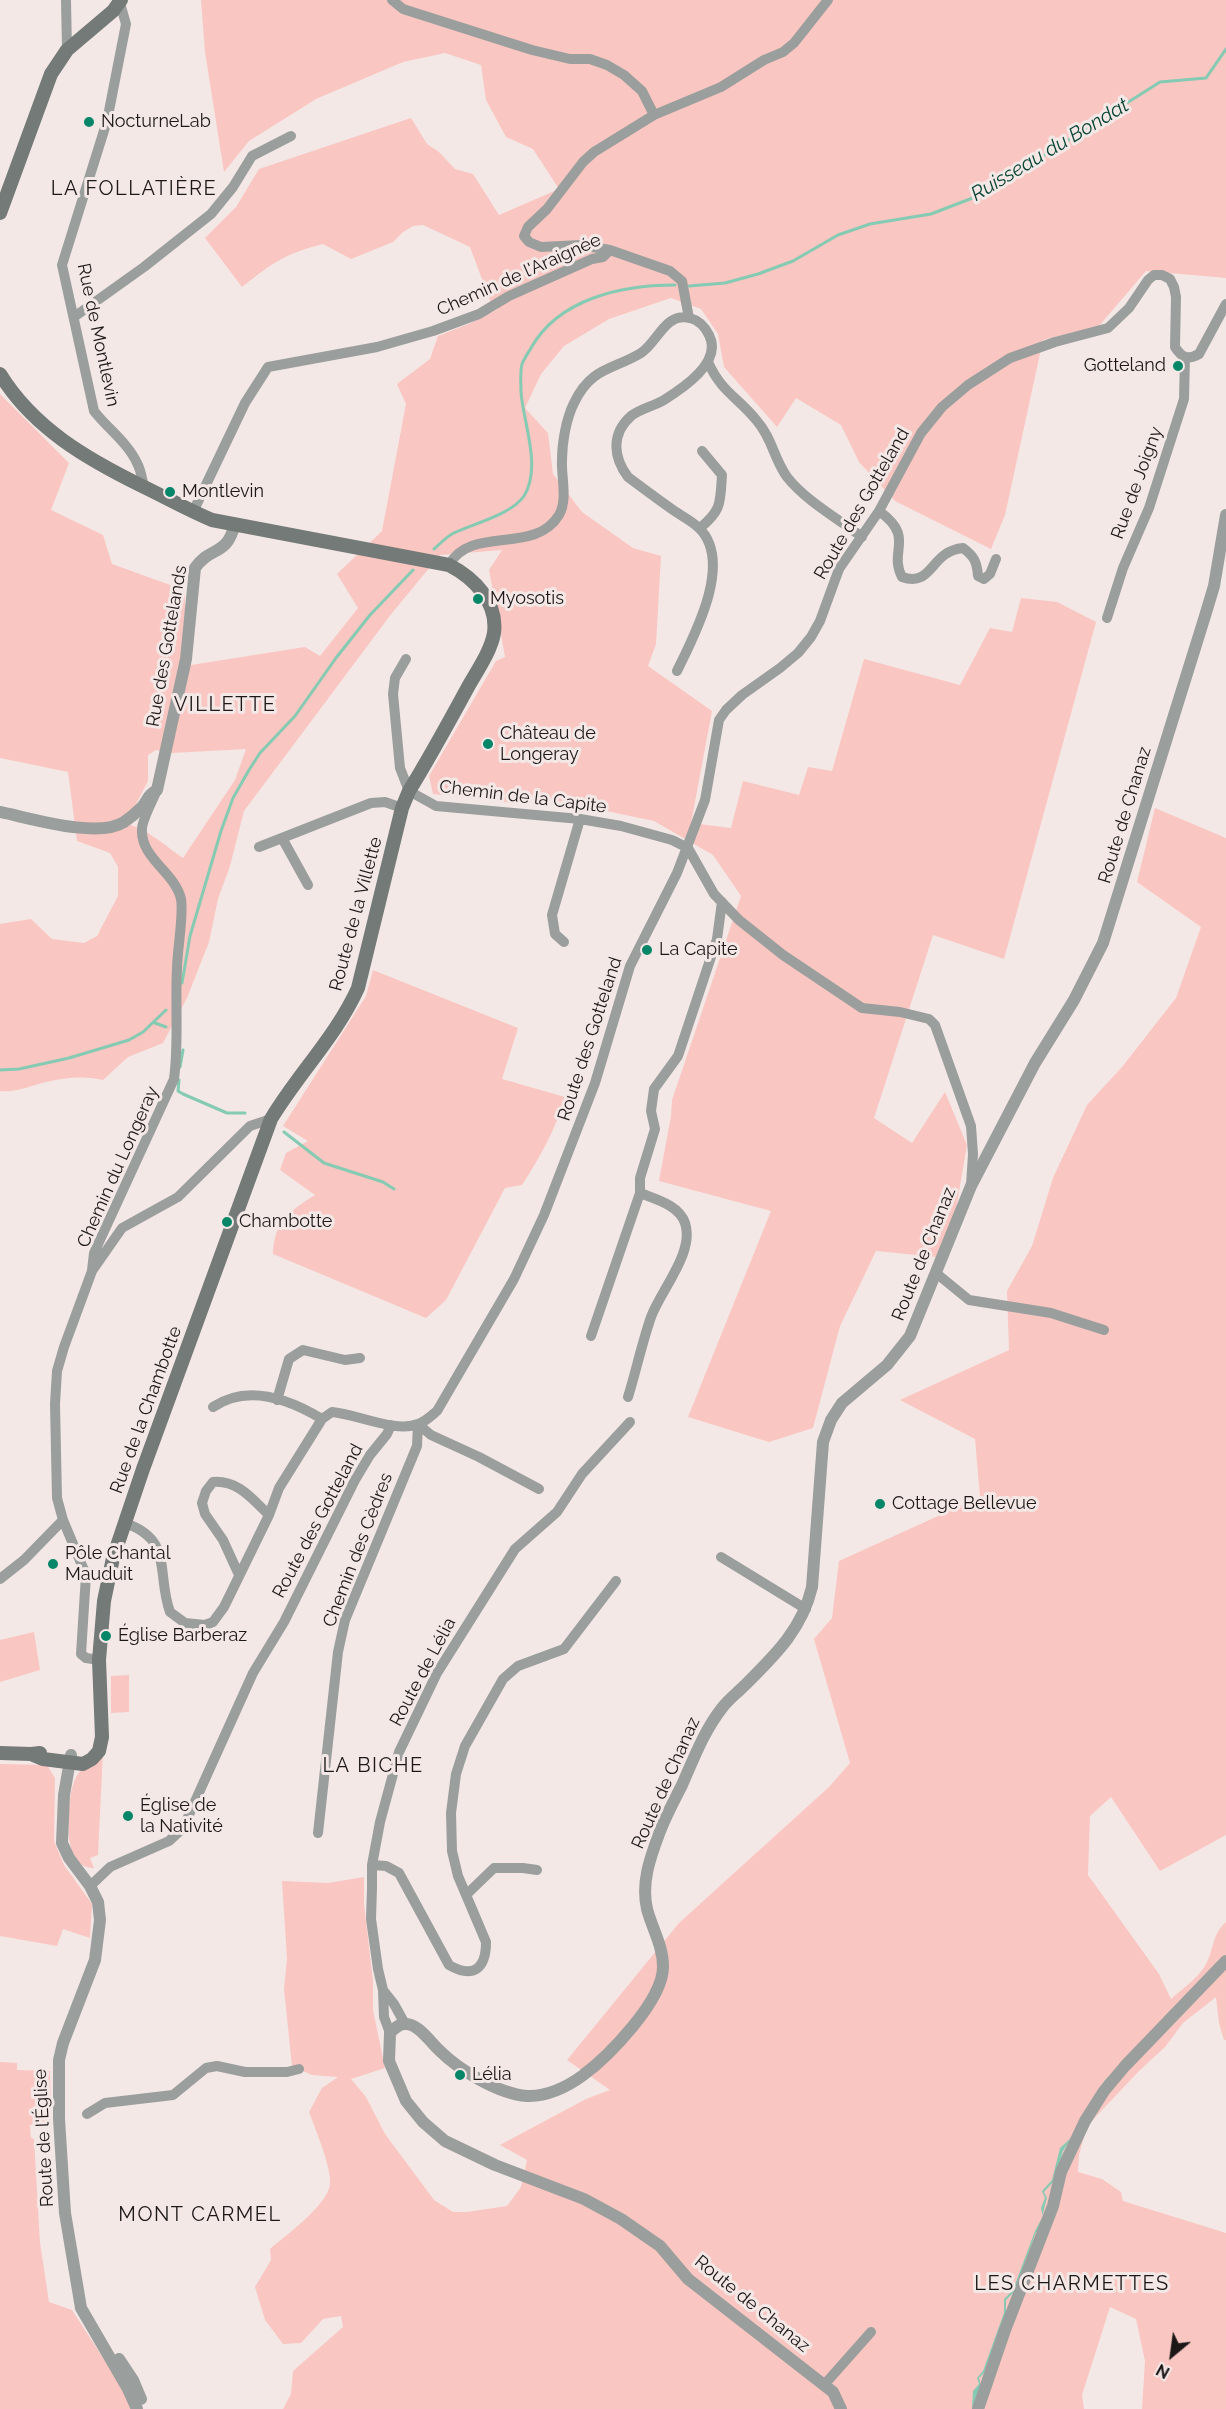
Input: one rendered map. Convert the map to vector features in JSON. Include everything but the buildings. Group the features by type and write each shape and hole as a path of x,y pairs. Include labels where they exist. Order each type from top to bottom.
{"main road":[{"path":"0,213 51,74 67,50 121,2"},
{"name":"Route de la Villette","path":"0,374 31,414 87,458 193,512 212,520 449,565 465,573 486,597 494,615 494,634 482,662 409,791 402,808 358,988 350,1006 287,1092 271,1119"},
{"name":"Rue de la Chambotte","path":"71,1759 86,1752 92,1745 100,1723 99,1660 104,1600 113,1558 271,1119"},
{"path":"0,1753 44,1752 71,1759"}],"street":[{"path":"66,0 67,50"},
{"path":"392,0 403,9 532,50 570,59 590,59 607,65 624,75 642,91 654,115"},
{"path":"610,250 581,245 541,247 529,242 524,236 528,227 547,209 583,162 594,152 654,115 722,87 757,64 783,51 794,43 828,0"},
{"name":"Rue de Montlevin","path":"121,2 126,24 107,121 62,265 94,411 107,428 126,445 138,464 144,487"},
{"path":"74,317 144,267 211,214 233,187 252,156 291,136"},
{"name":"Chemin de l'Araignée","path":"193,512 245,403 268,367 377,347 433,331 478,314 535,284 592,259 603,257 610,250 670,271 682,281 689,318"},
{"name":"Route des Gotteland","path":"417,1424 437,1411 446,1400 470,1352 528,1252 587,1105 609,1040 630,966 688,848 705,800 719,720 742,695 798,653 811,637 820,621 836,575 879,511 921,433 942,407 968,385 1010,358 1055,342 1108,328 1129,308 1143,286 1154,275 1162,275 1170,279 1174,287 1176,297 1175,347 1179,354 1185,357"},
{"path":"1185,357 1192,358 1199,354 1226,304"},
{"path":"449,565 455,554 466,547 478,543 532,536 546,528 559,515 562,505 561,458 573,404 582,389 592,377 605,368 641,352 673,319 694,319 704,327 711,338 712,348 708,362 679,390 632,415 622,426 616,439 616,453 620,466 628,477 700,528 710,544 712,563 710,593 701,621 677,671"},
{"name":"Rue de Joigny","path":"1107,618 1123,568 1149,508 1184,399 1185,357"},
{"path":"708,362 716,380 767,433 778,463 787,477 800,490 862,537"},
{"path":"700,528 714,517 720,502 722,475 702,451"},
{"path":"879,511 894,522 899,532 900,547 897,568 902,577 911,580 919,579 929,572 940,556 951,549 963,548 973,555 977,563 978,576 984,579 990,574 996,560"},
{"name":"Route de Chanaz","path":"405,2024 415,2027 460,2068 490,2084 527,2096 545,2094 562,2088 581,2077 603,2058 630,2031 660,1983 663,1968 662,1954 647,1908 645,1890 647,1869 660,1832 707,1730 723,1707 782,1648 796,1629 806,1609 812,1587 823,1442 826,1431 842,1403 887,1365 900,1349 920,1315 971,1186 1035,1063 1074,1000 1103,943 1132,856 1214,586 1226,515"},
{"name":"Rue des Gottelands","path":"157,790 186,659 195,568 202,557 217,551 231,541 235,524"},
{"path":"406,659 395,678 393,694 400,768 409,791"},
{"path":"0,812 70,828 108,827 122,823 143,806 148,795 157,790"},
{"name":"Chemin du Longeray","path":"92,1271 94,1254 174,1079 178,1050 177,969 181,899 165,870 149,855 141,827 157,790"},
{"name":"Chemin de la Capite","path":"409,791 436,806 580,819 621,826 672,840 688,848"},
{"path":"259,847 370,803 385,802 402,808"},
{"path":"564,942 555,934 552,915 580,819"},
{"path":"282,838 308,885"},
{"path":"688,848 714,894 739,920 783,955 862,1008 910,1014 929,1019 935,1025 971,1126 973,1155 971,1186"},
{"path":"591,1336 640,1193 640,1178 655,1129 651,1111 654,1089 678,1056 717,939 722,902"},
{"path":"99,1660 86,1658 81,1653 86,1575 63,1520 57,1498 55,1455 57,1371 92,1271 122,1228 178,1197 250,1126 271,1119"},
{"path":"628,1397 652,1315 683,1253 686,1237 685,1222 679,1213 640,1193"},
{"path":"936,1273 969,1300 1051,1313 1104,1330"},
{"path":"277,1400 289,1359 303,1350 345,1360 360,1358"},
{"path":"213,1407 226,1398 240,1395 266,1395 322,1419"},
{"path":"125,1523 142,1530 156,1544 160,1553 170,1612 185,1623 204,1626 213,1622 224,1607 284,1479 322,1419 332,1412 390,1425 417,1424 431,1435 539,1489"},
{"name":"Route de Lélia","path":"390,2033 384,2017 383,1990 371,1919 372,1865 380,1822 399,1752 438,1673 515,1549 557,1512 582,1474 630,1422"},
{"name":"Chemin des Cèdres","path":"318,1833 336,1664 345,1620 417,1446 417,1424"},
{"name":"Route des Gotteland","path":"90,1886 110,1867 169,1841 183,1828 253,1673 284,1622 355,1480 370,1455 387,1434 390,1425"},
{"path":"238,1575 223,1540 206,1514 202,1503 206,1491 213,1482 224,1481 236,1485 269,1515"},
{"path":"0,1579 24,1560 63,1520"},
{"path":"721,1557 806,1609"},
{"path":"372,1865 386,1866 399,1874 449,1965 461,1972 471,1972 481,1965 486,1954 486,1942 458,1876 452,1851 451,1813 456,1774 465,1746 503,1679 518,1666 564,1649 616,1581"},
{"name":"Route de l'Église","path":"71,1759 64,1795 62,1843 69,1858 90,1886 98,1902 100,1920 97,1949 59,2060 58,2089 65,2213 76,2288 83,2313 128,2389 137,2409"},
{"path":"467,1894 494,1868 537,1870"},
{"path":"978,2409 1005,2330 1053,2206 1061,2172 1085,2121 1104,2091 1125,2066 1226,1961"},
{"name":"Route de Lélia","path":"383,1990 405,2024"},
{"path":"390,2033 396,2026 405,2024"},
{"name":"Route de Chanaz","path":"390,2033 389,2061 406,2101 423,2122 445,2141 464,2152 584,2199 621,2219 660,2246 688,2279 833,2392 841,2409"},
{"path":"87,2114 105,2103 173,2095 206,2068 217,2066 245,2072 287,2072 299,2069"},
{"name":"Route de l'Église","path":"83,2313 108,2341 133,2380 145,2409"},
{"path":"824,2385 871,2332"}],"shaded area":[{"path":"201,0 1226,0 1226,278 1146,271 1099,326 1043,340 1005,515 991,549 895,501 859,462 841,425 796,398 777,427 724,367 718,334 701,309 671,298 609,319 564,346 541,374 525,408 548,433 553,474 582,512 633,548 661,556 656,644 648,666 712,711 691,823 731,828 743,781 799,795 808,767 832,771 864,659 960,685 990,628 1012,632 1021,598 1057,602 1096,622 1004,959 933,935 874,1118 912,1143 945,1092 967,1145 955,1215 936,1257 876,1251 840,1326 813,1428 769,1442 688,1417 771,1211 659,1181 672,1100 741,896 713,855 654,821 530,795 513,803 433,794 429,776 496,661 505,657 489,570 502,550 440,555 392,613 244,811 230,866 218,899 209,942 187,998 163,1043 128,1057 103,1080 70,1078 44,1082 13,1091 0,1091 0,924 31,919 52,939 84,943 97,936 118,896 118,867 110,853 77,841 68,772 0,758 0,394 69,463 51,510 103,535 112,564 184,590 191,665 305,647 320,656 358,608 337,574 382,531 406,404 397,384 430,359 438,336 498,309 492,306 470,247 423,225 413,226 393,242 351,259 323,244 299,251 271,265 242,287 205,238 236,207 259,169 411,118 427,144 439,152 455,169 473,174 499,215 559,189 533,149 506,137 486,100 481,65 445,53 403,62 316,99 249,141 224,172 205,52","holes":["246,749 235,780 183,858 145,831 118,822 135,806 148,781 148,755 156,750 172,753"]},
{"path":"1155,808 1226,838 1226,1835 1160,1871 1111,1797 1090,1816 1088,1875 1159,1974 1171,1999 1203,1969 1217,1933 1226,1922 1226,2040 1224,2040 1219,2023 1216,1997 1183,2023 1165,2047 1087,2126 1079,2155 1078,2172 1102,2179 1121,2192 1123,2201 1226,2233 1226,2409 1142,2409 1145,2361 1136,2319 1110,2307 1082,2395 1084,2409 283,2409 291,2394 293,2371 343,2327 341,2316 323,2319 301,2343 283,2344 265,2320 255,2287 271,2260 270,2249 305,2220 327,2192 330,2177 309,2112 322,2088 338,2077 312,2075 292,2066 284,1989 287,1959 282,1881 328,1883 364,1877 364,1904 373,1981 373,2010 385,2068 351,2079 366,2097 385,2134 434,2200 453,2212 507,2206 521,2187 527,2160 500,2145 586,2099 610,2090 567,2060 679,1923 829,1787 850,1763 814,1639 832,1618 839,1561 980,1497 975,1439 900,1400 1009,1350 1007,1291 1032,1246 1053,1178 1087,1105 1122,1067 1176,998 1201,927 1137,882"},
{"path":"373,970 518,1028 502,1079 565,1097 552,1132 529,1174 522,1185 505,1188 446,1300 426,1318 273,1254 276,1233 280,1225 298,1206 315,1195 280,1170 286,1153 308,1141 283,1126 366,996"},
{"path":"34,1632 40,1670 0,1682 0,1640"},
{"path":"129,1675 129,1712 111,1713 111,1676"},
{"path":"103,1752 98,1855 90,1858 94,1868 89,1868 75,1858 71,1849 70,1798 78,1774"},
{"path":"0,1764 47,1765 55,1778 54,1841 64,1865 92,1904 90,1938 63,1929 57,1946 0,1936"},
{"path":"0,2062 17,2063 17,2070 50,2071 51,2120 30,2125 31,2138 34,2139 40,2243 49,2302 72,2310 122,2387 132,2409 0,2409"},
{"path":"1116,2069 1063,2151 1054,2181 1044,2192 1047,2198 1043,2215 1041,2208 1045,2198 1042,2191 1052,2180 1060,2148 1071,2138 1105,2080"},
{"path":"1042,2217 1040,2228 1036,2232 1015,2291 1006,2300 1006,2314 984,2373 979,2378 981,2386 975,2409 972,2409 973,2391 979,2384 977,2378 983,2371 1004,2313 1004,2299 1013,2290 1035,2231"}],"waterway":[{"name":"Ruisseau du Bondat","path":"689,286 725,283 758,274 793,261 838,235 870,224 931,214 983,194 1160,82 1206,78 1226,49"},
{"name":"Ruisseau du Bondat","path":"434,549 452,534 510,509 524,496 529,484 531,458 522,404 521,367 543,331 558,317 594,298 634,288 675,285"},
{"name":"Ruisseau du Bondat","path":"182,983 190,936 233,798 260,753 295,716 370,615 413,570"},
{"name":"Ruisseau du Bondat","path":"0,1070 19,1069 69,1058 129,1040 143,1032 166,1010"},
{"path":"155,1023 166,1027"},
{"path":"180,1067 183,1050"},
{"path":"179,1080 178,1091 183,1094 227,1113 245,1113"},
{"path":"284,1132 324,1163 383,1182 394,1189"}],"place":[{"name":"NocturneLab","path":"89,122"},
{"name":"Gotteland","path":"1178,366"},
{"name":"Montlevin","path":"170,492"},
{"name":"Myosotis","path":"478,599"},
{"name":"Château de Longeray","path":"488,744"},
{"name":"La Capite","path":"647,950"},
{"name":"Chambotte","path":"227,1222"},
{"name":"Cottage Bellevue","path":"880,1504"},
{"name":"Pôle Chantal Mauduit","path":"53,1564"},
{"name":"Église Barberaz","path":"106,1636"},
{"name":"Église de la Nativité","path":"128,1816"},
{"name":"Lélia","path":"460,2075"}],"district":[{"name":"LA FOLLATIÈRE","path":"134,189"},
{"name":"VILLETTE","path":"225,705"},
{"name":"LA BICHE","path":"373,1766"},
{"name":"MONT CARMEL","path":"200,2215"},
{"name":"LES CHARMETTES","path":"1072,2284"}]}
